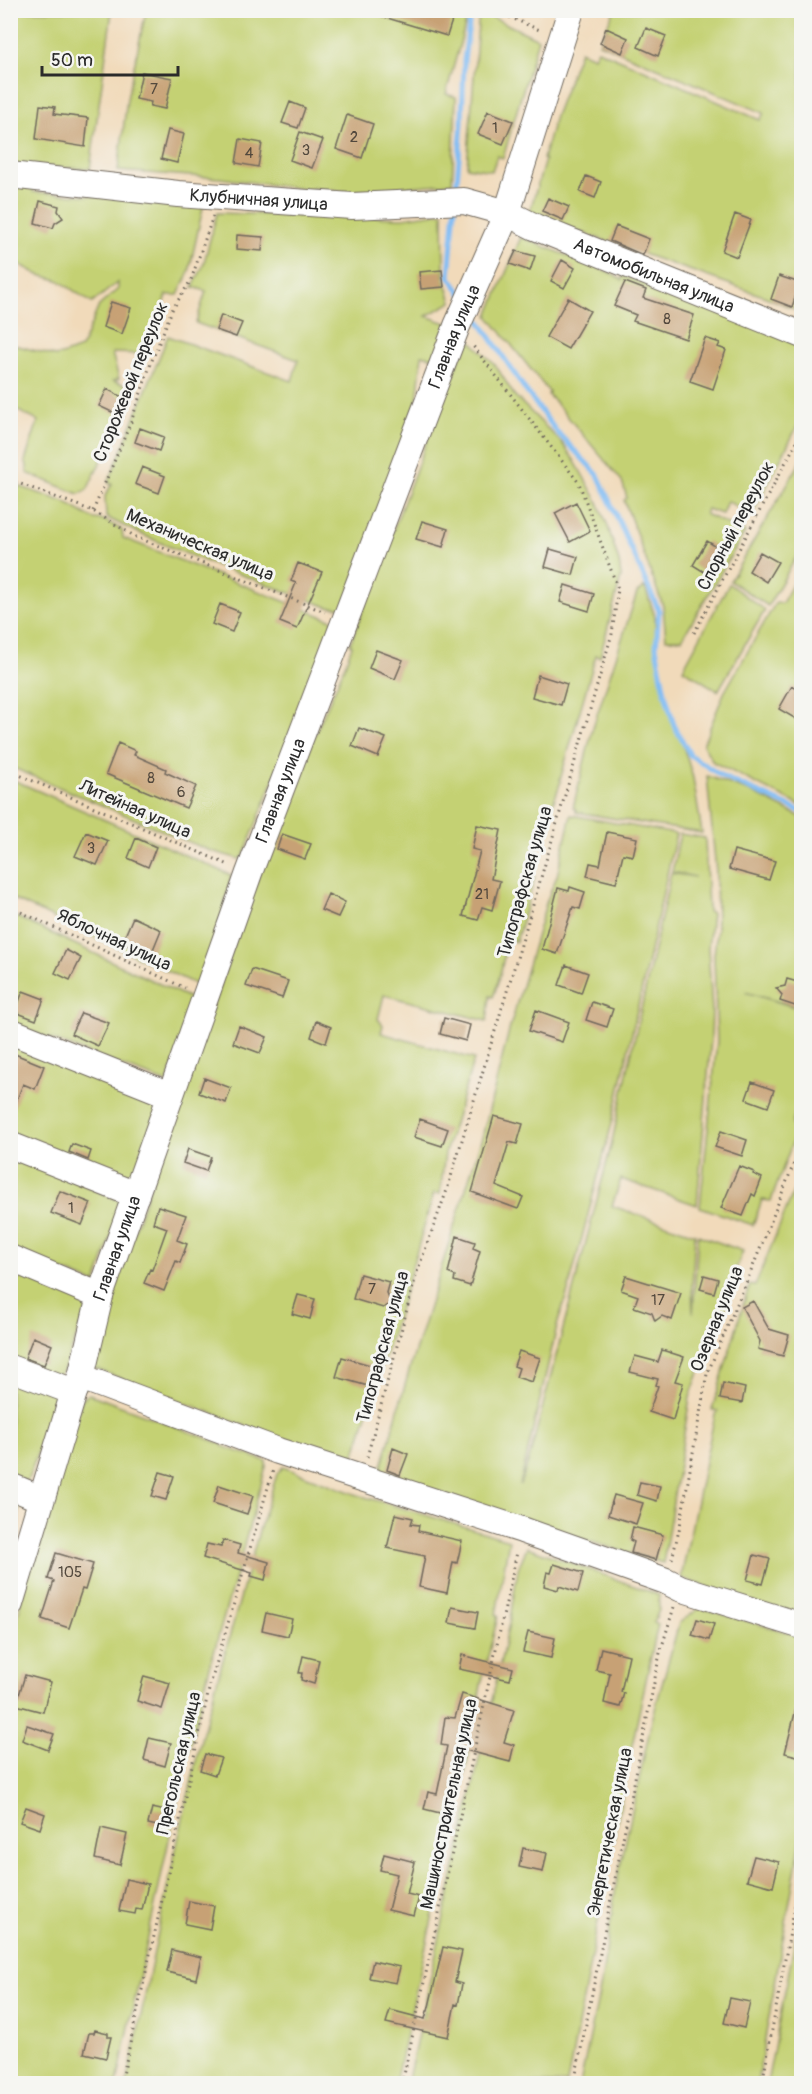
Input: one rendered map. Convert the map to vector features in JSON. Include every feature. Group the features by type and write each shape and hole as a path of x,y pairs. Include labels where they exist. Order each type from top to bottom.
{"street":[{"name":"Главная улица","path":"10,1604 78,1384 100,1296 170,1095 249,873 457,326 507,213 571,10"},
{"name":"Клубничная улица","path":"10,175 220,197 352,206 464,201 507,213"},
{"name":"Автомобильная улица","path":"507,213 535,227 801,334"},
{"path":"10,1031 170,1095"},
{"path":"10,1146 136,1194"},
{"path":"10,1258 100,1296"},
{"path":"10,1368 78,1384 361,1479 522,1530 673,1585 801,1626"},
{"path":"10,1486 41,1499"}],"path":[{"path":"493,10 561,39"},
{"name":"Сторожевой переулок","path":"93,511 131,422 172,310 191,280 220,197"},
{"name":"Типографская улица","path":"361,1479 417,1272 450,1179 612,634 618,589 579,483 457,326"},
{"name":"Спорный переулок","path":"694,633 801,432"},
{"name":"Механическая улица","path":"10,480 93,511 136,537 346,620"},
{"name":"Литейная улица","path":"10,771 249,873"},
{"name":"Яблочная улица","path":"10,907 206,998"},
{"name":"Озерная улица","path":"673,1585 680,1526 707,1374 752,1269 801,1143"},
{"name":"Прегольская улица","path":"121,2084 210,1685 278,1451"},
{"name":"Машиностроительная улица","path":"402,2084 522,1530"},
{"name":"Энергетическая улица","path":"574,2084 673,1585"},
{"path":"762,2084 801,1866"}],"green space":[{"path":"11,11 112,11 90,169 10,165"},
{"path":"146,11 469,11 446,94 456,97 452,183 349,192 312,188 311,190 220,178 118,171 127,99"},
{"path":"479,11 538,39 503,158 497,156 492,171 467,167"},
{"path":"614,11 801,11 801,312 766,297 529,214 555,116 580,51 594,57 598,50 760,120 764,113 599,43"},
{"path":"11,185 34,187 33,192 204,203 189,272 178,295 167,295 146,354 112,353 119,379 113,381 133,387 127,407 87,490 79,494 27,473 25,461 38,421 11,407 11,344 55,356 81,348 99,306 118,289 118,282 92,303 58,280 39,275 12,260 15,249 11,246"},
{"path":"443,212 444,276 452,302 426,316 449,324 438,359 422,355 417,401 344,608 328,607 216,565 160,543 106,517 105,496 112,484 108,483 168,336 292,381 298,360 196,323 206,291 193,287 203,266 217,213 403,218"},
{"path":"521,237 613,274 622,280 623,276 659,289 657,293 681,302 682,298 801,344 801,419 752,515 727,501 722,514 707,509 705,514 745,532 682,639 666,639 663,606 624,500 627,498 622,481 550,398 549,392 488,316"},
{"path":"468,338 496,366 514,395 562,443 574,460 598,502 607,524 619,562 621,577 600,657 596,655 561,781 528,874 535,877 516,942 508,939 496,990 493,997 490,996 487,1021 384,995 378,1019 383,1025 381,1033 474,1059 445,1153 440,1194 434,1193 353,1460 346,1464 91,1367 117,1281 264,858 285,815 313,739 343,670 352,646 350,644"},
{"path":"801,461 801,549 768,606 730,581"},
{"path":"10,483 64,502 94,519 104,520 122,530 123,538 337,622 243,857 239,859 208,850 11,767"},
{"path":"801,569 801,806 713,762 703,745 724,693 776,602 782,603"},
{"path":"729,584 765,610 718,691 683,669"},
{"path":"645,587 655,617 656,646 671,719 681,739 693,778 702,833 576,812 573,808 593,727 637,593"},
{"path":"707,776 749,791 801,817 801,1008 745,992 801,1009 801,1089 792,1125 798,1127 771,1201 762,1200 753,1225 700,1207 717,1041 714,956 717,928 716,872"},
{"path":"11,779 231,875 216,944 199,986 11,898"},
{"path":"571,815 676,834 613,1119 558,1322 520,1485 528,1463 611,1146 671,873 695,877 672,872 680,834 705,838 708,911 712,913 708,948 712,1010 697,1205 621,1179 612,1206 695,1234 693,1314 698,1235 743,1251 725,1297 730,1299 718,1321 690,1397 663,1563 514,1519 380,1473 409,1371 483,1134 510,1027 547,900 557,876"},
{"path":"10,914 196,1001 167,1083 11,1024"},
{"path":"10,1040 160,1104 132,1182 11,1138"},
{"path":"10,1151 122,1202 96,1284 11,1250"},
{"path":"801,1173 801,1619 681,1578 715,1414 718,1411 712,1410 744,1302 750,1285 755,1286"},
{"path":"10,1263 90,1302 63,1371 55,1377 11,1362"},
{"path":"10,1374 59,1393 27,1482 11,1475"},
{"path":"89,1394 266,1461 266,1467 205,1684 181,1783 117,2083 11,2084 11,1649 24,1579 82,1399"},
{"path":"283,1467 355,1494 509,1540 496,1615 498,1616 481,1685 469,1755 395,2083 127,2084 168,1884 202,1735 261,1524 277,1474"},
{"path":"11,1495 20,1502 11,1565"},
{"path":"527,1547 659,1595 659,1610 654,1622 658,1624 630,1755 567,2083 407,2084 510,1619 518,1569"},
{"path":"700,1608 801,1636 801,1839 757,2083 580,2084 601,1984 616,1886 651,1724 679,1623"},
{"path":"801,1910 801,2083 767,2083"}],"building":[{"path":"375,10 442,10 454,14 447,36 374,14"},
{"path":"606,28 628,38 622,53 600,43"},
{"path":"646,28 666,36 658,56 638,47"},
{"path":"142,72 172,78 165,109 150,106 151,102 136,99"},
{"path":"290,102 305,108 298,128 282,123"},
{"path":"40,105 55,107 54,114 88,118 85,147 36,139"},
{"path":"488,111 513,121 503,144 478,134"},
{"path":"347,115 373,124 362,158 336,149"},
{"path":"168,130 184,134 177,163 161,159"},
{"path":"300,132 323,140 312,168 290,160"},
{"path":"240,139 262,143 258,167 236,163"},
{"path":"586,176 601,182 595,198 580,192"},
{"path":"548,198 569,207 563,220 542,211"},
{"path":"40,201 59,206 58,211 63,218 55,223 53,228 35,223"},
{"path":"735,214 751,220 737,257 722,251"},
{"path":"616,226 649,239 643,255 610,241"},
{"path":"237,235 263,237 262,251 236,249"},
{"path":"516,251 535,256 530,271 510,264"},
{"path":"562,260 575,268 564,288 551,281"},
{"path":"442,270 444,287 421,289 419,272"},
{"path":"779,276 800,283 792,307 771,299"},
{"path":"625,282 646,290 643,298 694,315 686,339 633,321 636,315 614,306"},
{"path":"568,298 590,311 568,349 546,337"},
{"path":"111,302 131,308 122,334 103,327"},
{"path":"221,315 242,323 236,337 216,330"},
{"path":"705,338 720,343 718,347 726,350 713,389 690,381"},
{"path":"107,389 124,398 116,414 99,406"},
{"path":"140,428 164,437 159,451 135,442"},
{"path":"142,467 165,476 159,493 135,484"},
{"path":"576,502 590,531 570,542 555,513"},
{"path":"422,521 448,529 443,547 416,539"},
{"path":"707,541 723,551 709,575 693,565"},
{"path":"550,549 578,557 573,575 545,567"},
{"path":"760,552 778,562 766,582 749,571"},
{"path":"298,563 322,572 297,629 280,622 296,583 291,581"},
{"path":"565,585 594,594 589,611 560,602"},
{"path":"220,604 240,612 232,632 212,624"},
{"path":"376,650 403,660 395,679 369,668"},
{"path":"538,675 567,684 561,705 532,697"},
{"path":"792,686 801,691 801,722 779,709"},
{"path":"359,728 386,738 378,757 352,746"},
{"path":"118,743 136,751 134,755 196,786 186,808 106,774"},
{"path":"477,825 501,830 491,879 500,881 492,910 482,907 478,920 463,916 480,851 472,849"},
{"path":"86,832 108,841 97,865 75,856"},
{"path":"607,832 637,838 633,856 623,854 616,883 587,876 590,863 600,865"},
{"path":"282,834 311,844 305,859 277,849"},
{"path":"136,838 156,847 148,867 128,858"},
{"path":"734,850 775,861 769,880 729,869"},
{"path":"570,887 585,892 580,909 573,907 557,954 542,949 558,888 569,891"},
{"path":"328,894 345,902 338,917 321,910"},
{"path":"133,917 161,930 152,952 138,945 136,950 122,943"},
{"path":"66,950 81,958 70,980 55,973"},
{"path":"566,965 588,973 581,993 559,985"},
{"path":"252,969 288,981 282,998 246,986"},
{"path":"787,979 801,983 801,1008 780,1001 782,995 776,988 785,986"},
{"path":"23,991 44,999 36,1020 15,1012"},
{"path":"592,1002 613,1009 607,1027 586,1020"},
{"path":"536,1010 569,1022 562,1042 529,1031"},
{"path":"81,1013 109,1023 98,1046 71,1034"},
{"path":"444,1018 470,1025 466,1041 440,1034"},
{"path":"316,1021 331,1027 326,1043 311,1037"},
{"path":"239,1026 267,1037 260,1053 233,1043"},
{"path":"10,1052 44,1066 35,1089 23,1084 11,1115"},
{"path":"204,1078 231,1088 226,1103 199,1093"},
{"path":"752,1082 774,1090 768,1107 746,1099"},
{"path":"494,1116 523,1124 517,1144 509,1142 496,1186 523,1197 518,1209 472,1192"},
{"path":"420,1119 448,1129 442,1146 414,1137"},
{"path":"721,1131 747,1140 742,1156 715,1147"},
{"path":"72,1144 91,1151 88,1160 69,1152"},
{"path":"188,1149 211,1157 206,1171 183,1163"},
{"path":"739,1166 762,1178 743,1216 721,1208"},
{"path":"60,1191 91,1203 82,1225 51,1213"},
{"path":"158,1206 186,1215 177,1240 187,1244 180,1263 176,1261 164,1291 144,1283 150,1269 152,1270 167,1228 153,1223"},
{"path":"457,1236 475,1242 473,1248 480,1251 470,1286 454,1281 455,1276 448,1273"},
{"path":"360,1274 389,1282 386,1293 392,1303 383,1308 353,1299"},
{"path":"704,1275 718,1279 714,1293 700,1289"},
{"path":"626,1276 681,1293 672,1320 662,1316 655,1321 652,1313 634,1307 638,1296 621,1290"},
{"path":"298,1295 315,1299 310,1319 292,1314"},
{"path":"753,1301 769,1329 789,1335 783,1356 758,1349 760,1341 742,1307"},
{"path":"33,1337 52,1345 44,1365 25,1358"},
{"path":"662,1350 684,1357 675,1381 683,1383 673,1420 649,1412 658,1386 656,1385 658,1379 630,1372 635,1356 658,1362"},
{"path":"519,1351 540,1358 532,1382 516,1377 519,1368 514,1366"},
{"path":"342,1357 374,1366 368,1386 336,1377"},
{"path":"723,1383 745,1388 742,1403 720,1399"},
{"path":"393,1448 408,1454 400,1475 387,1470"},
{"path":"160,1472 174,1476 166,1500 152,1496"},
{"path":"640,1482 660,1486 657,1501 637,1495"},
{"path":"219,1485 253,1496 247,1514 213,1503"},
{"path":"614,1495 643,1503 636,1524 608,1515"},
{"path":"395,1514 413,1518 411,1524 419,1525 418,1531 462,1541 457,1563 453,1562 447,1593 419,1587 425,1556 387,1548"},
{"path":"633,1527 663,1535 656,1560 631,1553 634,1542 630,1540"},
{"path":"223,1540 240,1545 238,1553 269,1562 265,1580 251,1576 252,1573 203,1558 207,1544 221,1547"},
{"path":"56,1553 93,1564 69,1628 42,1619 54,1581 48,1579"},
{"path":"754,1555 770,1559 763,1584 747,1580"},
{"path":"554,1564 583,1573 578,1592 559,1586 558,1590 544,1586 547,1572 551,1573"},
{"path":"452,1607 478,1612 475,1628 449,1623"},
{"path":"266,1613 292,1619 288,1636 262,1630"},
{"path":"697,1619 714,1624 709,1640 692,1635"},
{"path":"528,1632 555,1638 551,1658 523,1652"},
{"path":"601,1648 629,1655 620,1707 604,1703 610,1673 596,1670"},
{"path":"462,1655 513,1668 510,1680 459,1669"},
{"path":"303,1656 319,1660 314,1684 301,1680 302,1673 299,1673"},
{"path":"25,1675 51,1682 43,1712 16,1705"},
{"path":"144,1676 170,1683 162,1709 137,1701"},
{"path":"462,1694 514,1710 504,1742 514,1745 510,1762 465,1750 448,1815 424,1809 428,1792 437,1794 447,1746 441,1745 445,1717 455,1718"},
{"path":"796,1709 801,1710 801,1757 785,1753"},
{"path":"27,1725 54,1734 48,1750 22,1740"},
{"path":"149,1738 171,1743 165,1766 144,1760"},
{"path":"205,1754 221,1758 215,1775 200,1770"},
{"path":"26,1807 45,1814 40,1829 20,1822"},
{"path":"152,1808 166,1811 162,1827 148,1824"},
{"path":"101,1828 127,1834 120,1865 95,1859"},
{"path":"523,1848 547,1853 543,1872 519,1867"},
{"path":"384,1854 415,1862 407,1894 419,1897 414,1916 388,1910 397,1874 380,1870"},
{"path":"754,1856 779,1862 773,1887 747,1880"},
{"path":"126,1879 148,1884 142,1910 136,1909 135,1914 119,1911"},
{"path":"189,1901 214,1906 210,1929 185,1924"},
{"path":"443,1947 462,1951 455,1982 462,1984 448,2037 386,2023 390,2010 425,2019"},
{"path":"172,1950 201,1957 196,1979 167,1972"},
{"path":"373,1961 400,1967 396,1983 369,1978"},
{"path":"730,1998 750,2002 744,2028 724,2023"},
{"path":"95,2030 108,2033 108,2037 111,2037 106,2058 84,2053 89,2033 94,2033"}],"waterway":[{"path":"456,193 464,60 471,10"},
{"path":"455,208 449,276 463,296"},
{"path":"473,311 526,391 557,432 598,475 659,611 656,647 665,693 674,725 690,755 723,777 802,812"}]}
